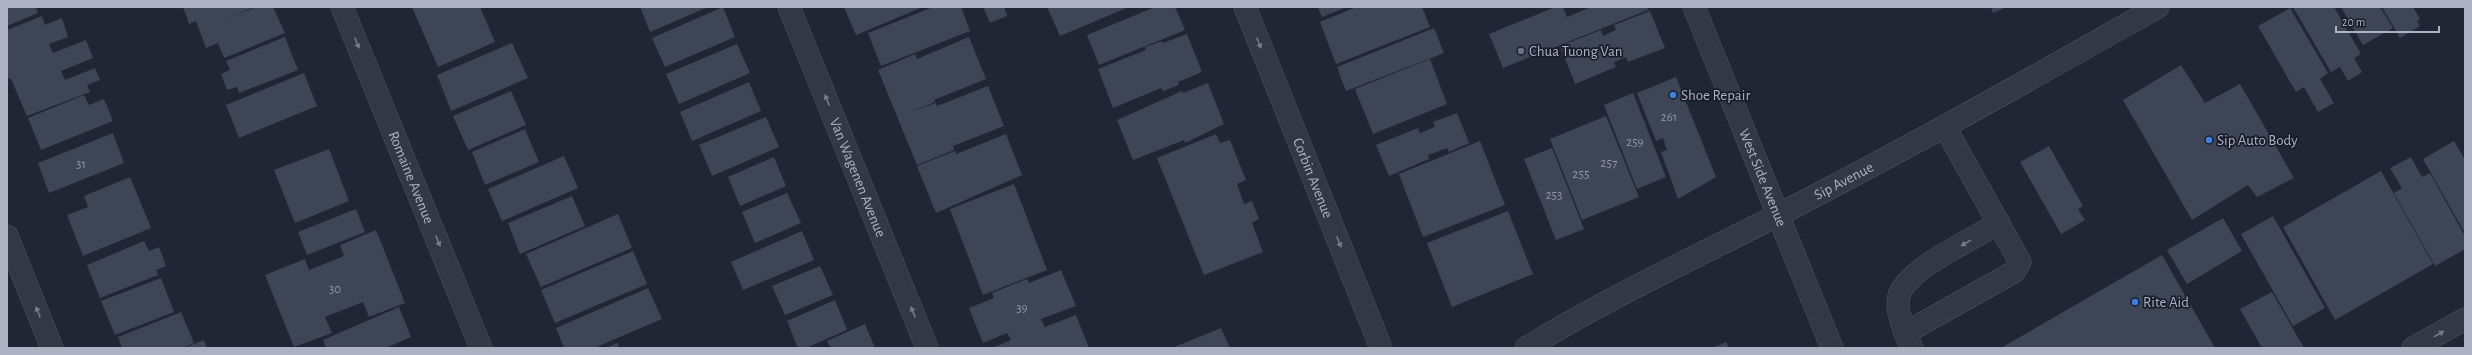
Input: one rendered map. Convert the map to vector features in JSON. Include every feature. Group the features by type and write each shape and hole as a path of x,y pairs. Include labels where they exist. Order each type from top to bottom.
{"street":[{"name":"Romaine Avenue","path":"342,7 481,348"},
{"name":"Van Wagenen Avenue","path":"789,7 927,348"},
{"name":"Corbin Avenue","path":"1245,7 1381,348"},
{"name":"West Side Avenue","path":"1694,7 1832,348"},
{"name":"Sip Avenue","path":"1526,348 1633,288 1778,215 1945,127 2145,10"},
{"path":"1945,127 1999,223 2020,262 2014,272 1908,340 1898,311 1901,292 1916,272 1999,223"},
{"path":"7,236 52,348"},
{"path":"2414,348 2465,319"}],"building":[{"path":"7,7 36,7 38,13 7,26"},
{"path":"183,7 254,7 230,17 257,7 273,7 285,33 224,58 218,43 206,48 196,21 189,24"},
{"path":"412,7 480,7 495,42 438,67"},
{"path":"640,7 708,7 650,32"},
{"path":"723,7 735,37 665,67 652,38"},
{"path":"844,7 923,7 856,35"},
{"path":"933,7 961,7 970,31 881,66 868,33"},
{"path":"983,7 1004,7 1007,16 990,23"},
{"path":"1047,7 1129,7 1060,36"},
{"path":"1155,7 1175,7 1185,30 1099,65 1087,35"},
{"path":"1318,7 1347,7 1322,17"},
{"path":"1356,7 1422,7 1430,27 1336,64 1320,22"},
{"name":"Chua Tuong Van","path":"1555,7 1563,7 1567,17 1591,7 1647,7 1648,10 1503,68 1489,34"},
{"path":"1991,7 2007,7 1993,13"},
{"path":"2293,7 2334,7 2361,54 2354,58 2362,72 2348,81 2340,67 2331,72"},
{"path":"2341,7 2380,7 2393,28 2363,45"},
{"path":"2382,7 2413,7 2420,19 2417,21 2420,26 2400,38"},
{"path":"2290,8 2328,73 2320,79 2334,103 2318,112 2304,87 2296,92 2258,26"},
{"path":"1650,11 1665,48 1628,62 1626,57 1614,62 1616,67 1575,84 1560,46 1601,30 1603,36 1616,30 1614,25"},
{"path":"42,16 45,25 62,18 68,37 49,44 53,53 86,40 93,58 61,71 65,80 95,68 100,80 87,85 90,92 27,116 11,79 7,78 7,30"},
{"path":"1434,28 1444,53 1346,91 1337,67"},
{"path":"1187,34 1202,72 1178,82 1179,85 1163,91 1161,88 1113,108 1098,69 1146,50 1145,47 1162,41 1163,43"},
{"path":"285,37 298,70 239,93 237,87 227,90 221,74 230,70 226,61"},
{"path":"969,37 986,79 934,100 935,102 908,113 936,103 937,106 988,86 1004,126 953,146 954,150 917,165 878,70 915,54 917,59"},
{"path":"512,43 528,78 451,111 437,75"},
{"path":"737,44 750,73 679,104 666,74"},
{"path":"1430,59 1447,104 1373,134 1355,89"},
{"name":"Sip Auto Body","path":"2181,65 2205,103 2240,84 2294,178 2257,197 2248,185 2192,220 2123,100"},
{"path":"304,73 317,106 239,138 226,105"},
{"path":"1676,77 1716,177 1678,199 1661,152 1667,150 1663,138 1656,141 1637,93"},
{"path":"749,82 761,111 692,141 680,112"},
{"path":"1208,83 1224,124 1185,143 1184,140 1133,160 1117,120 1182,91 1183,93"},
{"path":"511,91 526,125 468,150 453,116"},
{"path":"1633,93 1666,177 1637,189 1604,105"},
{"path":"84,95 89,105 104,99 113,121 41,150 28,118"},
{"path":"1457,113 1469,143 1449,152 1447,148 1428,155 1429,159 1389,176 1376,145 1418,128 1420,133 1435,127 1433,122"},
{"path":"1606,116 1639,197 1582,220 1550,139"},
{"path":"766,117 779,147 712,176 699,145"},
{"path":"525,129 539,162 485,185 472,152"},
{"path":"113,133 124,163 49,193 38,163"},
{"path":"1006,134 1022,175 936,213 917,166 955,151 956,154"},
{"path":"1216,134 1220,143 1230,140 1246,180 1237,184 1244,204 1252,201 1259,219 1252,223 1263,252 1204,275 1157,158"},
{"path":"1480,141 1505,205 1423,237 1399,174"},
{"path":"2454,141 2465,160 2465,233 2423,159"},
{"path":"2049,146 2083,206 2078,209 2085,220 2061,234 2020,162"},
{"path":"1552,148 1584,229 1556,240 1524,159"},
{"path":"329,149 349,201 295,223 274,170"},
{"path":"564,156 578,188 502,221 488,189"},
{"path":"774,157 786,186 740,206 728,177"},
{"path":"2411,157 2422,177 2430,173 2465,236 2465,249 2435,266 2394,193 2402,188 2390,168"},
{"path":"2381,171 2433,264 2335,320 2283,227"},
{"path":"130,177 151,228 83,256 67,215 88,207 84,196"},
{"path":"1014,184 1047,270 983,295 950,209"},
{"path":"787,193 801,223 755,243 742,212"},
{"path":"572,196 585,226 520,254 508,223"},
{"path":"356,209 365,232 307,255 298,232"},
{"path":"1508,211 1533,274 1452,307 1427,243"},
{"path":"618,214 632,248 541,287 526,254"},
{"path":"2273,216 2325,308 2293,326 2241,234"},
{"path":"2223,218 2242,251 2187,284 2167,250"},
{"path":"376,230 405,303 369,317 363,302 325,317 332,333 294,347 265,275 305,259 309,270 344,256 340,245"},
{"path":"802,231 814,260 743,290 731,262"},
{"path":"144,241 149,251 159,247 166,266 156,270 158,275 100,298 87,265"},
{"path":"633,251 647,284 555,323 541,290"},
{"name":"Rite Aid","path":"2162,255 2215,348 2001,348"},
{"path":"820,266 833,295 785,315 772,286"},
{"path":"1061,270 1076,306 1041,319 1045,327 1076,315 1089,348 992,348 1011,340 1007,333 983,343 969,308 994,298 992,293 1027,279 1029,283"},
{"path":"161,278 174,312 115,335 101,301"},
{"path":"648,288 662,319 594,348 564,348 556,328"},
{"path":"2272,292 2304,348 2262,348 2240,309"},
{"path":"835,300 847,330 806,348 798,348 787,321"},
{"path":"399,307 411,337 385,348 326,348 323,340"},
{"path":"181,312 194,343 182,348 122,348 118,337"},
{"path":"865,324 875,348 831,348 827,341"},
{"path":"1221,328 1230,348 1172,348"},
{"path":"204,340 207,348 184,348"},
{"path":"1726,342 1729,348 1712,348"},
{"path":"617,343 619,348 606,348"}],"place":[{"name":"Chua Tuong Van","path":"1521,51"},
{"name":"Shoe Repair","path":"1673,95"},
{"name":"Sip Auto Body","path":"2209,140"},
{"name":"Rite Aid","path":"2135,302"}]}
